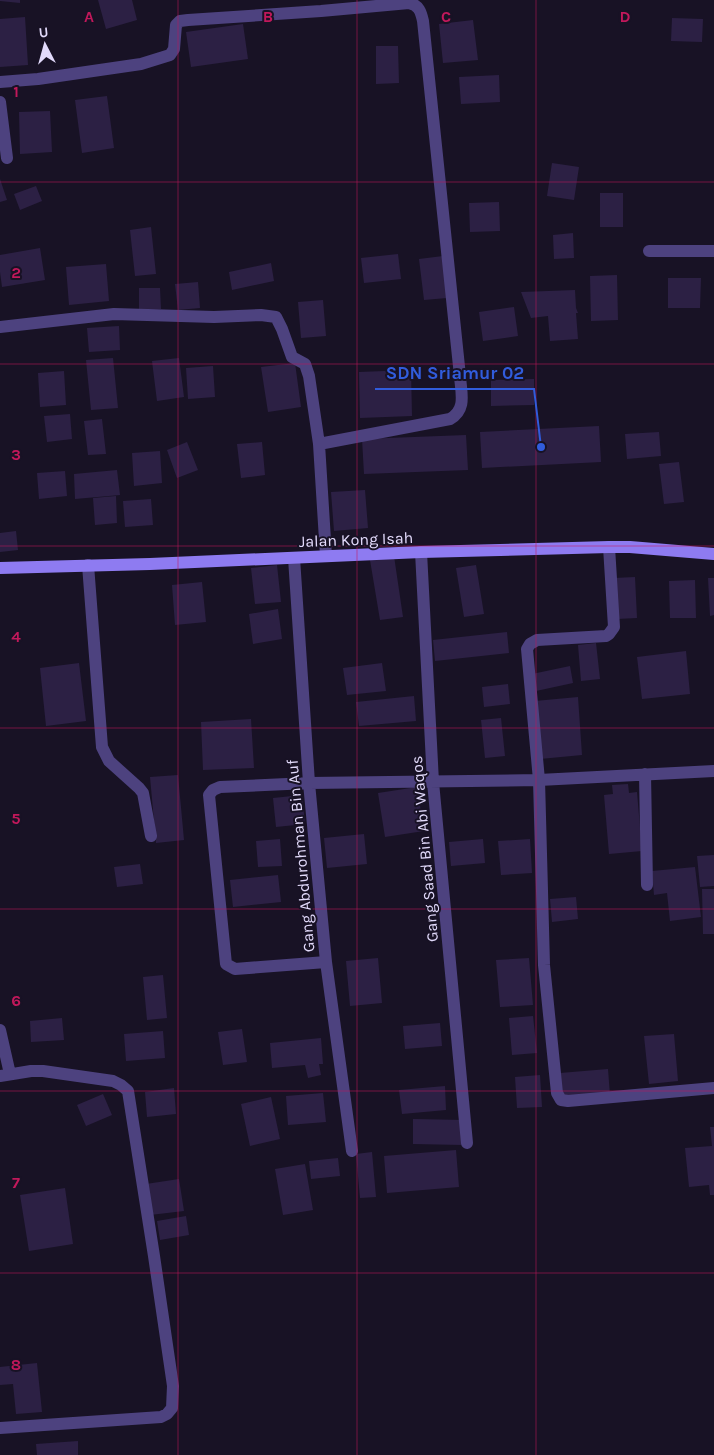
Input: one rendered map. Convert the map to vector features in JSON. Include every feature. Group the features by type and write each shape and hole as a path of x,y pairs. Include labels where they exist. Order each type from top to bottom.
{"street":[{"path":"0,82 38,79 141,64 170,55 174,49 176,26 180,21 322,11 414,2 421,12 460,376 460,412 450,419 319,444"},
{"path":"0,102 6,158"},
{"path":"649,251 714,251"},
{"path":"0,327 114,314 214,317 261,315 276,317 292,357 305,364 309,376 319,444 326,556"},
{"path":"609,546 614,627 609,634 606,636 537,640 526,649 538,780 544,965 558,1096 561,1100 568,1102 714,1088"},
{"name":"Jalan Kong Isah","path":"0,568 609,546 714,554"},
{"name":"Gang Saad Bin Abi Waqos","path":"420,552 433,782 467,1143"},
{"name":"Gang Abdurohman Bin Auf","path":"294,558 309,783 326,962 352,1151"},
{"path":"88,566 102,747 109,761 143,793 151,836"},
{"path":"326,962 235,969 226,964 209,795 213,790 220,787 309,783 538,780 714,772"},
{"path":"645,774 648,885"},
{"path":"0,1030 5,1075 31,1071 55,1073 113,1081 128,1091 173,1386 172,1408 161,1417 0,1428"}],"building":[{"path":"20,0 20,3 0,1"},
{"path":"98,0 132,0 137,20 106,29"},
{"path":"25,17 28,65 0,67 0,19"},
{"path":"672,18 703,19 702,42 671,41"},
{"path":"473,20 478,60 443,63 439,24"},
{"path":"243,24 248,59 191,67 186,32"},
{"path":"376,46 398,46 399,83 376,84"},
{"path":"499,75 500,102 461,104 459,77"},
{"path":"107,96 114,148 82,153 75,100"},
{"path":"50,111 52,152 20,154 19,112"},
{"path":"552,163 579,167 574,200 547,196"},
{"path":"0,179 7,200 0,202"},
{"path":"36,186 42,201 20,210 14,194"},
{"path":"600,193 623,193 623,227 600,227"},
{"path":"499,202 500,231 470,232 469,203"},
{"path":"151,227 156,274 135,276 130,230"},
{"path":"573,233 574,258 554,259 553,235"},
{"path":"40,248 45,280 2,287 0,255"},
{"path":"398,254 401,279 364,283 361,258"},
{"path":"443,256 447,298 424,300 419,259"},
{"path":"271,263 274,281 232,290 229,272"},
{"path":"106,264 109,301 69,305 66,267"},
{"path":"617,275 618,320 591,321 590,276"},
{"path":"668,278 701,278 700,308 668,308"},
{"path":"198,282 200,308 178,310 175,284"},
{"path":"139,288 160,288 161,309 139,310"},
{"path":"575,290 578,313 576,313 578,339 550,341 548,316 531,318 521,292"},
{"path":"323,300 326,336 301,338 298,302"},
{"path":"514,307 518,336 483,341 479,312"},
{"path":"119,326 120,350 89,352 87,328"},
{"path":"113,358 118,408 91,410 86,360"},
{"path":"179,358 184,397 157,401 152,361"},
{"path":"295,363 301,407 268,412 261,367"},
{"path":"213,366 215,397 188,399 186,368"},
{"path":"411,370 412,416 360,418 359,372"},
{"path":"64,371 66,405 40,407 38,373"},
{"path":"534,379 534,405 491,406 491,380"},
{"path":"70,414 72,439 47,442 44,416"},
{"path":"102,419 106,454 88,455 84,421"},
{"path":"599,426 601,462 482,468 480,432"},
{"path":"659,432 661,456 627,459 625,434"},
{"path":"466,435 468,470 364,474 362,439"},
{"path":"187,442 198,470 177,478 167,450"},
{"path":"262,442 265,475 241,478 237,444"},
{"path":"160,451 162,483 134,486 132,453"},
{"path":"679,462 684,502 664,504 659,464"},
{"path":"117,470 120,495 75,499 74,474"},
{"path":"65,471 67,496 39,499 37,473"},
{"path":"365,490 368,528 334,531 331,492"},
{"path":"116,496 117,523 95,525 93,498"},
{"path":"151,499 153,525 125,527 123,501"},
{"path":"16,531 18,550 0,552 0,533"},
{"path":"394,556 403,617 380,620 370,560"},
{"path":"277,565 281,602 255,604 251,568"},
{"path":"476,565 484,614 464,617 456,568"},
{"path":"635,577 637,618 617,619 614,578"},
{"path":"708,578 714,578 714,615 710,616"},
{"path":"695,580 696,618 670,618 669,581"},
{"path":"202,582 206,622 175,625 172,585"},
{"path":"278,609 282,639 253,644 249,614"},
{"path":"507,632 509,653 435,661 433,640"},
{"path":"596,643 600,679 581,681 578,645"},
{"path":"686,651 690,694 642,699 637,657"},
{"path":"79,663 86,721 46,726 40,668"},
{"path":"382,663 386,691 347,695 343,668"},
{"path":"570,666 573,683 536,691 532,674"},
{"path":"508,684 510,704 484,707 482,687"},
{"path":"414,696 416,721 359,726 356,702"},
{"path":"578,697 582,755 540,759 535,701"},
{"path":"501,718 505,756 485,758 481,720"},
{"path":"251,719 254,768 203,770 201,722"},
{"path":"178,775 184,840 156,843 150,777"},
{"path":"628,784 629,793 637,792 642,851 609,854 604,795 613,794 612,785"},
{"path":"417,787 424,831 385,837 378,793"},
{"path":"302,795 305,824 276,827 273,798"},
{"path":"364,834 367,864 327,868 324,838"},
{"path":"280,839 282,866 258,867 256,841"},
{"path":"483,839 485,863 451,866 449,842"},
{"path":"530,839 532,873 501,875 498,841"},
{"path":"714,855 714,886 700,887 697,856"},
{"path":"140,864 143,884 117,887 114,867"},
{"path":"695,867 701,917 670,921 667,893 654,895 652,871"},
{"path":"278,875 281,902 233,907 230,880"},
{"path":"702,889 714,889 714,934 703,934"},
{"path":"576,897 578,919 552,922 550,899"},
{"path":"378,958 382,1003 350,1006 346,961"},
{"path":"529,958 533,1005 500,1007 496,960"},
{"path":"163,975 167,1018 147,1020 143,977"},
{"path":"533,1016 537,1053 512,1055 509,1018"},
{"path":"62,1018 64,1040 31,1042 30,1021"},
{"path":"440,1023 442,1046 405,1049 403,1026"},
{"path":"242,1029 247,1062 223,1065 218,1032"},
{"path":"163,1031 165,1058 126,1061 124,1034"},
{"path":"674,1034 678,1081 649,1084 644,1036"},
{"path":"321,1038 323,1064 319,1064 321,1075 308,1078 305,1065 272,1068 270,1043"},
{"path":"608,1069 610,1095 562,1100 560,1073"},
{"path":"540,1075 542,1107 517,1108 515,1077"},
{"path":"445,1086 446,1110 402,1114 399,1090"},
{"path":"174,1088 176,1114 147,1117 145,1092"},
{"path":"323,1093 326,1122 288,1125 286,1096"},
{"path":"103,1094 112,1115 86,1126 77,1105"},
{"path":"271,1097 280,1139 250,1146 241,1104"},
{"path":"413,1119 464,1120 463,1145 413,1144"},
{"path":"710,1127 714,1127 714,1195 710,1195 709,1185 689,1187 685,1148 712,1146"},
{"path":"456,1150 459,1187 387,1193 384,1156"},
{"path":"372,1152 376,1197 360,1198 356,1154"},
{"path":"338,1158 340,1176 311,1179 309,1161"},
{"path":"305,1164 313,1210 283,1215 275,1169"},
{"path":"179,1179 184,1211 150,1215 146,1184"},
{"path":"65,1188 73,1244 29,1251 20,1195"},
{"path":"186,1216 189,1235 160,1240 157,1221"},
{"path":"37,1363 42,1412 16,1414 13,1384 0,1385 0,1367"},
{"path":"78,1441 78,1455 37,1455 36,1444"}],"place":[{"name":"SDN Sriamur 02","path":"541,447"}]}
